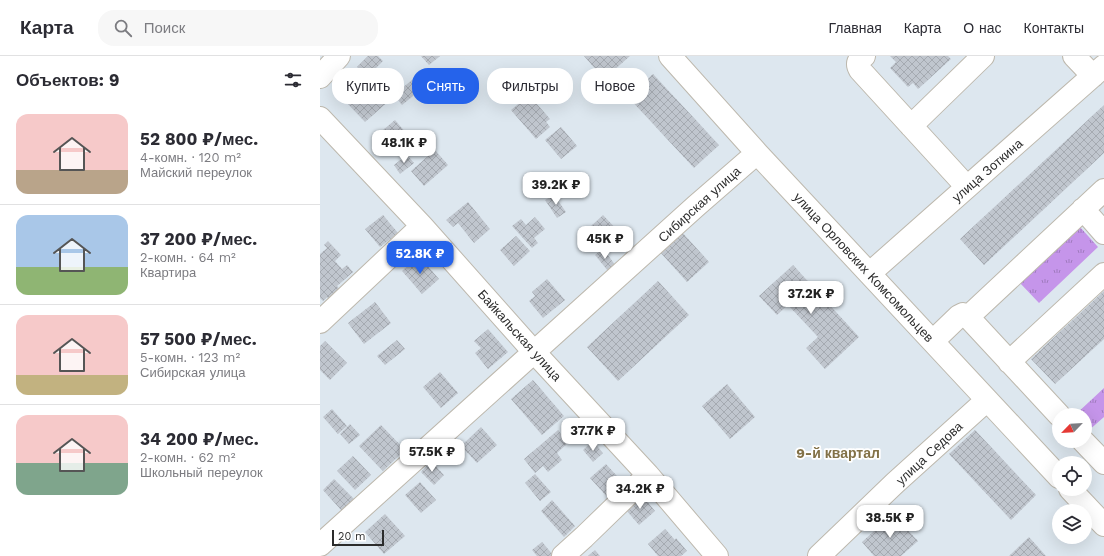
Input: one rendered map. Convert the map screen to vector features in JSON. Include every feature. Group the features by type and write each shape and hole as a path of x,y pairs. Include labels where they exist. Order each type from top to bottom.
{"street":[{"path":"320,77 338,56"},
{"name":"улица Орловских Комсомольцев","path":"670,56 757,153 1052,470"},
{"path":"864,56 857,65 860,70 967,187"},
{"path":"911,126 983,56"},
{"path":"1074,56 1098,71"},
{"name":"улица Зоткина","path":"870,273 1098,71"},
{"name":"Байкальская улица","path":"320,118 422,226 534,352 648,475 716,556"},
{"name":"Сибирская улица","path":"320,545 757,153"},
{"path":"968,316 1104,190"},
{"path":"1083,210 1104,233"},
{"path":"320,322 422,226"},
{"path":"1009,362 1104,274"},
{"path":"933,341 959,316 963,314 968,316 1052,408"},
{"name":"улица Седова","path":"819,556 987,400"},
{"path":"1090,448 1103,460"},
{"path":"563,556 648,475"},
{"path":"1076,496 1104,526"}],"green space":[{"path":"1080,227 1098,247 1039,303 1020,283"},
{"path":"1104,388 1104,417 1092,428 1092,408 1083,408"}],"building":[{"path":"368,56 378,56 383,61 376,68 357,67"},
{"path":"421,56 440,56 429,65"},
{"path":"584,56 630,56 616,68 594,68"},
{"path":"890,56 948,56 951,59 918,89 913,83 908,87 890,68 896,62"},
{"path":"653,74 719,145 694,168 635,104 649,104 649,78"},
{"path":"412,80 412,97 404,103 404,87"},
{"path":"348,104 385,104 365,122"},
{"path":"518,104 537,104 550,119 546,122 550,127 536,139 511,110"},
{"path":"1104,105 1104,153 984,265 960,239"},
{"path":"395,120 407,134 411,130 416,136 418,134 423,140 419,143 421,145 409,154 406,150 402,153 396,146 390,151 377,135"},
{"path":"561,127 577,146 561,159 545,140"},
{"path":"435,150 448,165 424,186 411,171"},
{"path":"407,155 414,163 400,174 394,165"},
{"path":"554,195 566,212 557,218 545,200"},
{"path":"468,202 490,229 474,243 458,223 453,227 446,220"},
{"path":"383,215 398,233 380,247 365,229"},
{"path":"603,215 621,234 608,246 590,227"},
{"path":"535,217 545,229 534,238 538,243 532,248 512,226 521,219 526,225"},
{"path":"681,231 709,262 687,282 659,251"},
{"path":"516,236 530,251 514,266 500,250"},
{"path":"328,241 341,255 335,261 342,269 347,265 353,272 337,286 340,290 329,300 327,297 323,301 320,298 320,254 327,248 324,245"},
{"path":"603,249 616,266 608,271 595,255"},
{"path":"419,256 439,279 422,294 402,271"},
{"path":"793,265 859,337 825,369 806,348 818,337 788,305 777,315 759,296"},
{"path":"547,279 565,300 543,318 529,301 535,296 532,292"},
{"path":"658,281 689,315 618,381 587,347"},
{"path":"1104,291 1104,339 1055,384 1031,359"},
{"path":"375,302 391,323 364,344 348,323"},
{"path":"488,329 508,352 488,369 475,353 481,348 474,341"},
{"path":"397,340 405,349 385,365 377,356"},
{"path":"325,341 347,363 330,380 320,370 320,346"},
{"path":"440,372 458,393 441,408 423,387"},
{"path":"533,380 564,416 542,435 511,399"},
{"path":"727,384 755,417 730,439 702,406"},
{"path":"332,409 347,426 338,434 323,417"},
{"path":"350,424 360,435 349,444 340,434"},
{"path":"381,425 405,450 383,471 359,446"},
{"path":"481,427 497,445 477,463 461,446"},
{"path":"558,430 568,443 557,453 562,460 548,472 543,466 535,473 524,459"},
{"path":"975,430 1036,495 1011,520 949,454"},
{"path":"593,441 603,453 593,462 583,450"},
{"path":"353,456 371,475 355,490 337,471"},
{"path":"431,461 444,475 434,485 421,472"},
{"path":"606,464 626,486 610,500 590,478"},
{"path":"535,474 551,492 540,501 525,483"},
{"path":"334,479 354,499 342,511 323,490"},
{"path":"420,482 436,500 421,513 405,495"},
{"path":"641,494 655,511 639,525 626,510"},
{"path":"552,500 575,526 564,537 541,511"},
{"path":"385,514 405,536 384,554 365,532"},
{"path":"893,514 918,541 901,556 874,556 862,542"},
{"path":"665,529 675,540 676,538 687,551 681,556 658,556 648,544"},
{"path":"1029,537 1046,556 1009,556"},
{"path":"542,542 554,556 537,556 532,550"},
{"path":"595,550 600,556 588,556"}],"district":[{"name":"9-й квартал","path":"838,453"}]}
